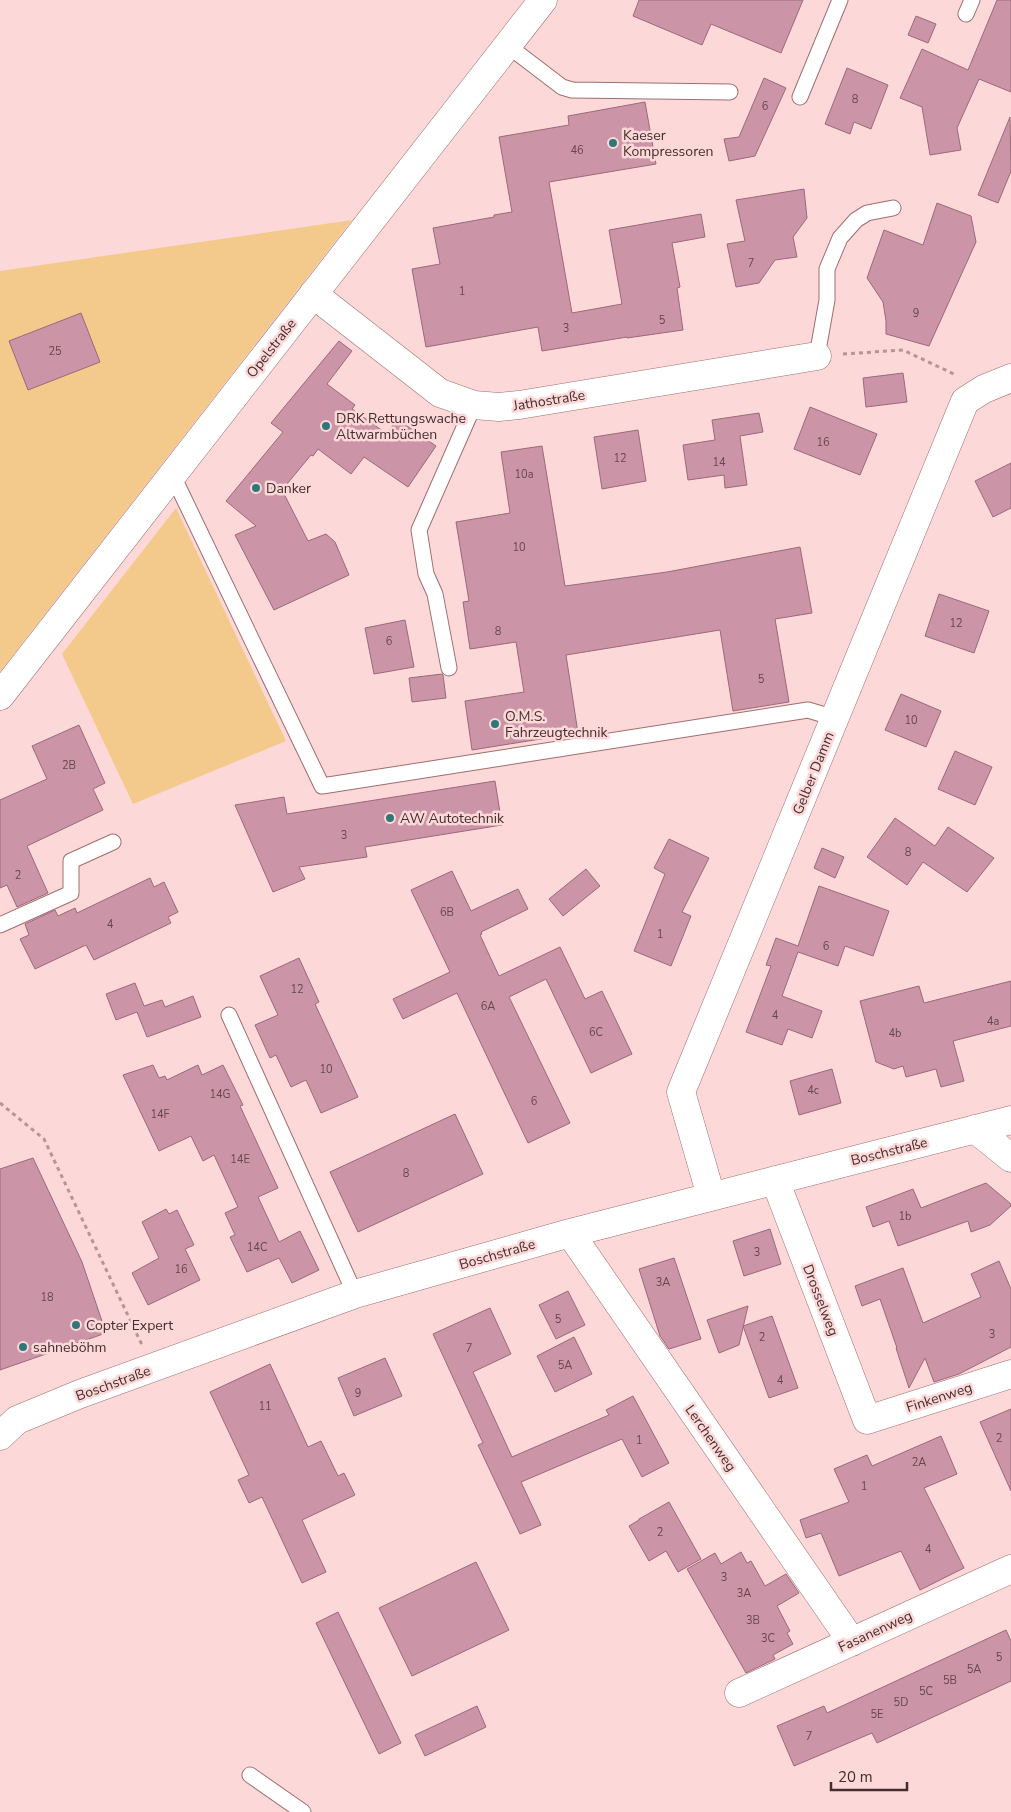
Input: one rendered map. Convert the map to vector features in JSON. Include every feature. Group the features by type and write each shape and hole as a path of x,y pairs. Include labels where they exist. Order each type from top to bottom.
{"street":[{"name":"Opelstraße","path":"0,696 542,0"},
{"name":"Jathostraße","path":"313,294 440,393 474,405 499,407 519,405 817,356"},
{"name":"Gelber Damm","path":"711,1196 682,1092 965,401 984,389 1011,378"},
{"name":"Boschstraße","path":"6,1428 80,1394 355,1294 570,1233 1011,1120"},
{"path":"975,1130 1011,1158"},
{"name":"Drosselweg","path":"775,1180 867,1420"},
{"name":"Lerchenweg","path":"570,1233 852,1642"},
{"name":"Finkenweg","path":"867,1420 1011,1374"},
{"name":"Fasanenweg","path":"739,1694 1011,1569"}],"lane":[{"path":"800,97 840,0"},
{"path":"507,45 562,87 572,90 730,92"},
{"path":"817,356 827,300 827,269 840,238 856,220 867,213 892,208"},
{"path":"449,668 435,594 426,574 419,530 474,405"},
{"path":"173,476 322,786 808,710 835,718"},
{"path":"0,925 71,892 71,861 113,842"},
{"path":"228,1015 355,1294"},
{"path":"250,1775 303,1812"}],"path":[{"path":"817,356 903,350 984,389"},
{"path":"0,1103 44,1139 142,1346"}],"shaded area":[{"path":"352,220 0,672 0,271"},
{"path":"176,508 286,741 133,804 62,654"}],"building":[{"path":"639,0 803,0 781,53 711,24 702,45 633,16"},
{"path":"997,0 1011,0 1011,92 979,79 957,128 961,150 930,155 922,107 900,98 922,49 968,70"},
{"path":"916,16 936,24 928,43 908,35"},
{"path":"847,68 888,85 871,129 854,122 850,134 825,124"},
{"path":"764,78 786,88 755,156 729,161 724,139 739,137"},
{"path":"645,102 656,164 549,182 572,313 622,304 609,230 701,214 705,237 672,243 680,287 677,288 683,330 542,351 538,327 426,347 412,269 440,264 433,228 512,212 499,137 569,125 568,116"},
{"path":"1010,117 1011,171 998,203 978,195"},
{"path":"804,189 807,218 793,237 797,257 775,260 759,283 736,287 727,244 745,241 736,200"},
{"path":"937,203 971,216 976,242 929,346 886,334 883,302 867,278 884,230 923,245"},
{"path":"81,313 100,362 28,390 9,341"},
{"path":"339,341 352,351 327,384 355,405 352,409 387,434 397,419 436,446 408,487 364,457 351,474 318,449 313,456 311,455 282,490 308,541 326,534 335,542 349,575 274,610 235,535 256,526 226,501 283,432 271,423"},
{"path":"903,373 907,402 866,407 863,378"},
{"path":"810,407 877,434 860,475 794,449"},
{"path":"759,413 763,432 740,436 747,485 725,488 724,475 688,480 683,445 715,440 712,420"},
{"path":"638,430 646,481 602,489 594,437"},
{"path":"542,446 565,586 667,572 800,547 812,613 775,619 789,702 733,711 720,630 566,655 578,733 472,750 465,701 524,692 516,642 470,649 463,602 469,601 456,522 510,513 501,452"},
{"path":"1011,463 1011,508 993,517 975,481"},
{"path":"939,594 989,611 974,653 925,636"},
{"path":"405,620 414,667 374,674 365,628"},
{"path":"442,674 446,698 412,702 409,678"},
{"path":"901,694 941,711 926,747 885,730"},
{"path":"79,725 105,783 93,789 103,810 27,846 48,893 17,907 7,885 0,888 0,800 47,779 32,746"},
{"path":"955,751 992,767 975,805 938,789"},
{"path":"495,781 502,825 365,847 367,857 299,867 305,879 273,892 235,805 284,797 287,814"},
{"path":"895,818 935,846 948,827 994,858 967,892 923,862 907,885 867,857"},
{"path":"669,839 709,858 682,912 691,916 671,966 634,951 665,874 654,868"},
{"path":"822,848 844,857 835,878 814,868"},
{"path":"586,869 600,886 563,916 549,899"},
{"path":"452,871 471,911 518,889 528,909 481,932 482,934 480,935 499,976 560,947 585,999 602,991 632,1054 591,1073 546,979 509,997 570,1123 528,1143 457,993 403,1019 393,999 450,972 411,890"},
{"path":"150,878 154,887 164,882 178,912 168,917 171,923 94,960 86,945 35,969 20,939 29,935 25,924 55,910 58,916 75,908 77,913"},
{"path":"819,886 889,911 873,956 845,946 838,966 798,952 782,996 822,1011 812,1038 788,1029 782,1045 746,1032 771,966 766,965 776,938 798,946"},
{"path":"299,958 319,1002 315,1004 358,1097 321,1113 306,1080 291,1087 276,1055 270,1058 255,1025 278,1015 260,976"},
{"path":"1011,981 1011,1026 953,1041 964,1081 941,1087 936,1069 906,1077 903,1066 894,1069 876,1062 860,1001 919,986 924,1003"},
{"path":"135,983 144,1006 162,1000 165,1007 193,996 201,1017 147,1037 137,1012 116,1020 106,994"},
{"path":"153,1065 159,1078 165,1076 167,1080 198,1065 202,1075 223,1065 243,1105 240,1106 278,1188 258,1197 279,1242 300,1231 319,1270 292,1283 279,1258 247,1272 230,1237 235,1235 225,1213 238,1207 214,1155 203,1161 191,1136 159,1151 123,1075"},
{"path":"832,1069 841,1103 799,1115 790,1081"},
{"path":"455,1114 483,1174 358,1232 330,1172"},
{"path":"33,1158 82,1262 106,1333 0,1370 0,1169"},
{"path":"986,1183 1011,1206 990,1225 971,1232 968,1221 898,1246 889,1221 873,1227 866,1207 913,1189 921,1208"},
{"path":"166,1209 169,1214 177,1210 194,1245 185,1249 200,1280 148,1305 132,1273 159,1258 142,1222"},
{"path":"770,1229 781,1264 744,1276 733,1241"},
{"path":"674,1258 701,1339 669,1349 660,1336 639,1269"},
{"path":"999,1261 1011,1289 1011,1347 959,1374 934,1382 925,1358 909,1388 880,1299 862,1306 855,1286 903,1268 923,1323 981,1297 971,1274"},
{"path":"568,1291 585,1325 556,1339 539,1305"},
{"path":"748,1306 739,1345 719,1353 707,1320"},
{"path":"490,1308 511,1354 473,1372 512,1457 609,1415 606,1410 633,1396 669,1463 642,1477 622,1439 521,1482 541,1525 520,1534 478,1445 483,1443 433,1334"},
{"path":"772,1316 798,1388 769,1398 743,1326"},
{"path":"574,1337 592,1374 555,1392 537,1356"},
{"path":"385,1358 402,1396 354,1416 338,1378"},
{"path":"270,1364 308,1447 321,1441 338,1476 344,1473 355,1495 302,1520 326,1572 302,1583 262,1497 249,1503 238,1480 249,1475 210,1392"},
{"path":"1011,1409 1011,1491 980,1422"},
{"path":"941,1436 957,1474 924,1488 964,1568 920,1590 901,1551 839,1576 821,1533 806,1538 800,1520 849,1502 834,1469 867,1455 872,1466"},
{"path":"669,1502 701,1559 678,1572 666,1551 649,1561 629,1526"},
{"path":"741,1552 747,1563 751,1561 765,1586 786,1574 799,1593 777,1606 790,1631 787,1633 793,1644 773,1655 775,1659 746,1673 687,1569 715,1553 721,1564"},
{"path":"476,1562 509,1630 412,1676 379,1608"},
{"path":"338,1612 401,1743 379,1754 316,1623"},
{"path":"1006,1630 1011,1641 1011,1681 877,1743 872,1733 794,1766 777,1726 824,1706 827,1713"},
{"path":"477,1706 486,1727 425,1756 415,1735"}],"place":[{"name":"Kaeser Kompressoren","path":"613,143"},
{"name":"DRK Rettungswache Altwarmbüchen","path":"326,426"},
{"name":"Danker","path":"256,488"},
{"name":"O.M.S. Fahrzeugtechnik","path":"495,724"},
{"name":"AW Autotechnik","path":"390,818"},
{"name":"Copter Expert","path":"76,1325"},
{"name":"sahneböhm","path":"23,1347"}]}
